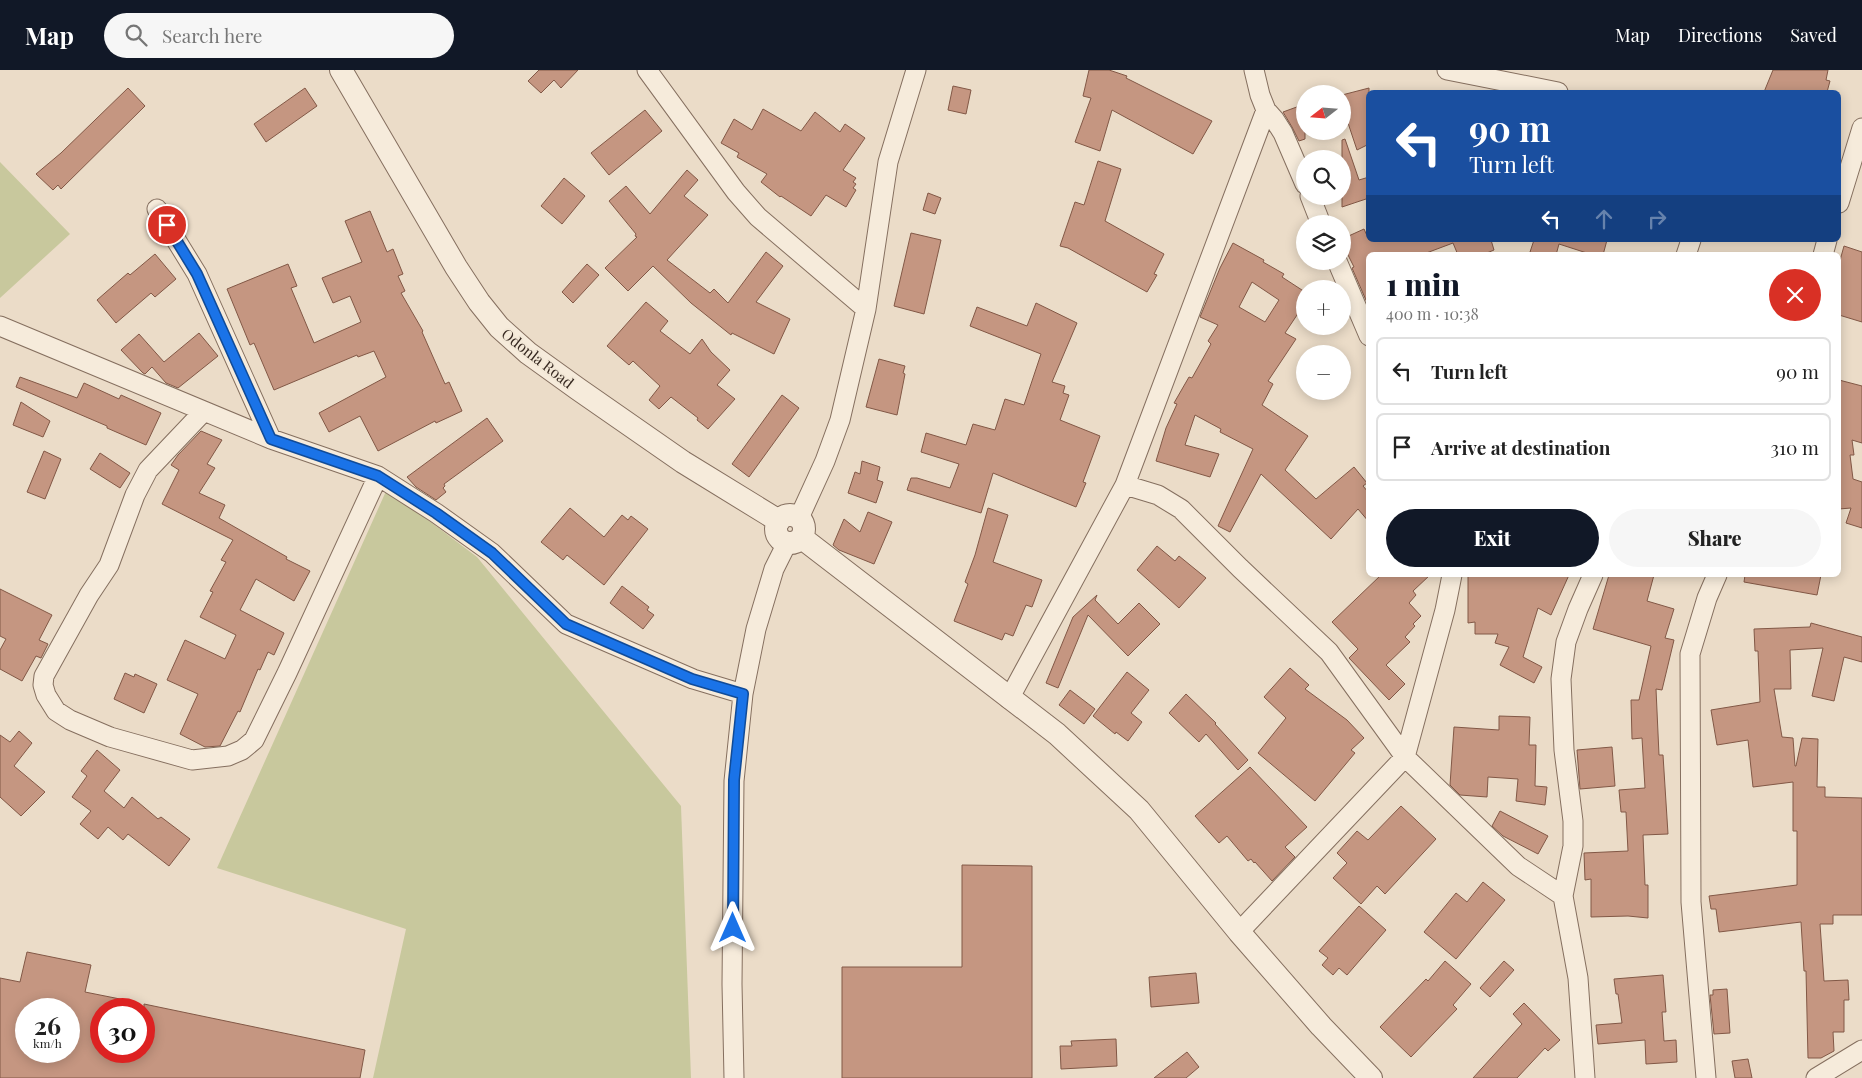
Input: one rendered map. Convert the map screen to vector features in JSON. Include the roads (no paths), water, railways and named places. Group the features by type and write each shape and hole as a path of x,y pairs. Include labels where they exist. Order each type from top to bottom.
{"street":[{"name":"Odonla Road","path":"341,70 456,267 499,328 528,353 683,462 792,530 1009,699 1057,734 1139,810 1239,932 1321,1026 1371,1078"},
{"path":"647,70 736,192 758,217 866,309"},
{"path":"734,1078 732,984 734,780 743,694 756,629 774,569 825,461 840,420 866,309 888,162 916,70"},
{"path":"1254,70 1266,110 1283,133 1296,163"},
{"path":"1447,70 1548,90"},
{"path":"1466,74 1471,90"},
{"path":"1009,699 1125,485 1266,110"},
{"path":"1841,195 1851,157 1862,128"},
{"path":"157,209 197,274 271,439"},
{"path":"1341,270 1366,329"},
{"path":"0,326 271,439 378,476 436,513 492,553 566,624 692,679 743,694"},
{"path":"204,411 148,470 135,495 109,565 89,595 44,676 43,685 46,694 56,711 70,720 110,737 192,760 228,756 242,750 254,740 378,476"},
{"path":"1125,485 1158,495 1181,509 1329,652 1405,757 1518,866 1563,896"},
{"path":"1239,932 1405,757 1445,610 1452,577"},
{"path":"1585,1078 1578,978 1563,896 1573,846 1573,821 1564,750 1561,678 1566,642 1592,577"},
{"path":"1706,1078 1691,902 1690,654 1707,598 1716,577"},
{"path":"1816,1078 1862,1050"}]}
